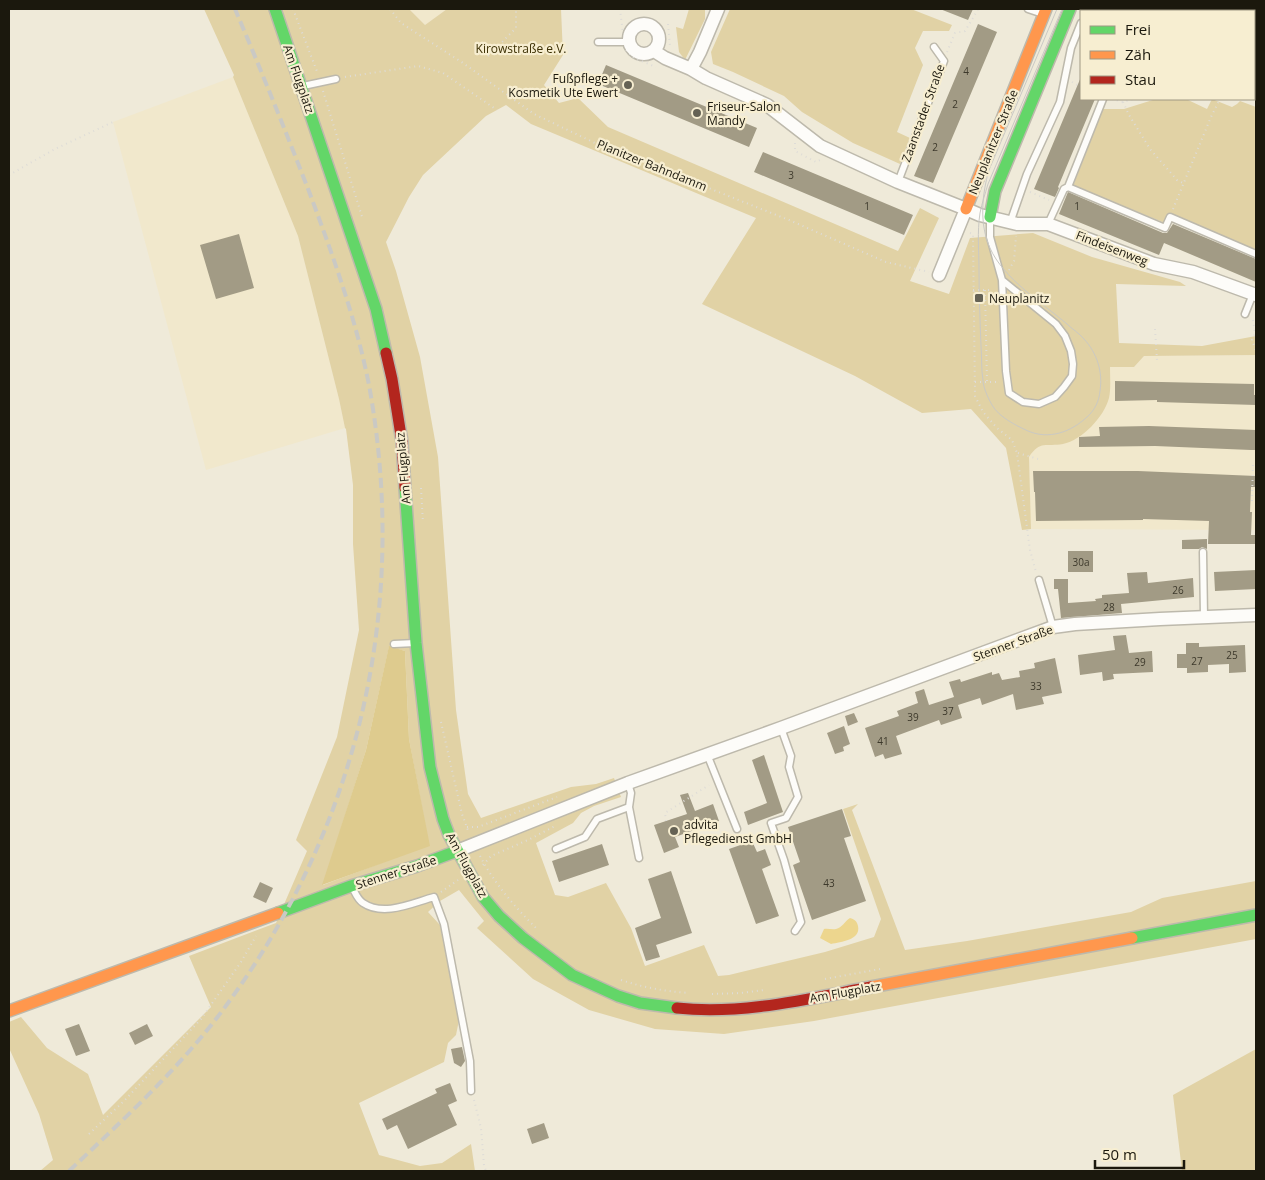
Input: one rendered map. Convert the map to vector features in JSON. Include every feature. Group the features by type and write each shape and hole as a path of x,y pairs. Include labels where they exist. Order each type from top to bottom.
{"main road":[{"name":"Am Flugplatz","path":"275,9 376,309 392,379 402,442 416,643 430,767 449,835 484,897 499,916 523,938 572,975 618,996 640,1003 682,1009 722,1010 785,1003 1256,915"},
{"name":"Neuplanitzer Straße","path":"990,217 995,191 1070,9"},
{"name":"Neuplanitzer Straße","path":"966,209 1045,12"},
{"name":"Stenner Straße","path":"9,1011 351,886 418,866 457,851"}],"street":[{"path":"691,69 718,9"},
{"path":"646,24 658,33 659,42 654,51 649,53 639,54 634,51 629,42 630,32 637,26 646,24"},
{"path":"654,51 706,78 767,104 820,146 898,182 966,209"},
{"name":"Neuplanitzer Straße","path":"939,275 966,209"},
{"name":"Findeisenweg","path":"966,209 1013,224 1048,224 1154,264 1193,272 1255,295"},
{"name":"Stenner Straße","path":"457,851 628,782 781,728 1053,627 1075,624 1256,615"}],"lane":[{"path":"1028,9 1045,12"},
{"path":"1013,224 1021,188 1060,102 1071,48 1080,26"},
{"path":"598,42 629,42"},
{"name":"Zaanstader Straße","path":"898,182 944,61 934,47"},
{"path":"302,87 336,78"},
{"path":"1048,224 1064,190 1068,187 1103,100"},
{"path":"1068,187 1166,228 1170,217 1256,254"},
{"path":"990,217 990,237 1002,280 1009,393 1023,402 1039,404 1055,397 1072,376 1072,352 1065,336 1056,324 1002,280"},
{"path":"1244,314 1255,295"},
{"path":"1202,552 1204,617"},
{"path":"1039,580 1053,627"},
{"path":"394,644 416,643"},
{"path":"781,728 791,756 789,768 798,797 786,818 771,823 784,860 800,922 795,931"},
{"path":"707,754 736,829"},
{"path":"628,782 631,793 629,807 639,858"},
{"path":"556,848 585,837 597,819 629,807"},
{"path":"351,886 356,896 362,902 379,910 396,908 434,897 444,924 470,1060 471,1091"}],"path":[{"name":"Planitzer Bahndamm","path":"390,9 401,23 463,63 534,114 548,121 596,143 789,220 886,262 939,275"},
{"path":"488,56 516,28 516,9"},
{"path":"620,9 622,33 629,42"},
{"path":"944,61 955,34 966,31 978,9"},
{"path":"336,78 418,66 443,73 497,110"},
{"path":"1116,100 1123,102 1130,100"},
{"path":"1170,217 1220,100"},
{"path":"1123,102 1129,116 1150,149 1177,180 1183,183"},
{"path":"9,175 55,149 113,122"},
{"path":"795,139 795,151 816,162 825,158"},
{"path":"1021,188 1058,203"},
{"path":"1013,224 1014,261"},
{"path":"958,230 973,234 975,396 983,412 997,428 1012,440 1017,453 1030,550 1039,580"},
{"path":"973,290 993,290"},
{"path":"985,290 987,382"},
{"path":"1253,319 1255,334 1252,340 1256,351"},
{"path":"1155,329 1157,360"},
{"path":"974,382 1007,382"},
{"path":"1017,453 1038,459"},
{"path":"1252,501 1253,462"},
{"path":"666,821 665,813 717,780"},
{"path":"449,835 466,828 478,827 557,797"},
{"path":"484,864 514,906 537,930"},
{"path":"90,1134 124,1101 201,1019 241,962 256,937 264,918"},
{"path":"825,980 882,969"},
{"path":"616,979 664,992 692,994"},
{"path":"711,994 769,990"},
{"path":"471,1091 481,1128 486,1171"}],"shaded area":[{"path":"409,9 447,9 425,25"},
{"path":"233,77 298,236 345,428 206,470 113,122"},
{"path":"1256,355 1255,530 1031,529 1029,457 1034,449 1040,445 1064,444 1109,398 1110,367 1134,367 1144,356"},
{"path":"389,646 405,651 409,739 430,846 322,885 366,750"},
{"path":"850,918 857,923 858,931 849,940 831,944 820,938 824,929 838,928"}],"green space":[{"name":"Kirowstraße e.V.","path":"204,9 409,9 425,25 447,9 561,9 563,55 544,85 559,103 578,98 608,127 898,251 920,208 939,218 910,281 949,294 970,238 1033,233 1092,257 1180,282 1186,286 1116,284 1119,343 1202,346 1256,336 1256,355 1144,356 1134,367 1110,367 1109,398 1102,413 1091,427 1070,442 1040,446 1029,457 1031,529 1022,530 1006,448 971,409 922,413 855,376 702,304 756,218 531,124 506,105 486,116 423,175 409,197 386,242 420,357 438,457 456,710 468,794 481,818 571,787 596,784 614,778 621,797 594,806 581,813 573,823 536,843 555,895 568,897 606,883 631,928 645,966 704,945 718,976 825,952 874,937 881,919 843,809 858,804 852,810 905,950 1131,912 1162,898 1256,881 1256,939 814,1021 724,1034 655,1029 589,1010 533,979 477,928 484,921 459,890 440,901 428,912 440,925 459,1020 456,1035 448,1043 444,1062 359,1103 379,1155 420,1166 442,1163 471,1144 475,1171 40,1171 53,1160 39,1114 9,1048 9,1022 21,1017 47,1048 88,1074 103,1115 211,1007 189,956 276,923 307,851 296,840 337,737 359,630 353,544 353,485 346,429 298,236 233,77 234,75","holes":["389,647 405,651 409,739 429,845 323,885 366,750"]},
{"path":"689,9 705,9 705,19 685,60 679,52 676,27 683,29"},
{"path":"730,9 911,9 952,25 949,31 923,31 915,48 923,65 897,132 910,138 900,164 853,143 802,112 784,96 713,64 711,52"},
{"path":"1153,100 1188,100 1207,109 1212,100 1232,107 1240,101 1256,107 1256,250 1169,214 1165,223 1073,186 1103,109 1124,109"},
{"path":"1256,1049 1256,1171 1182,1171 1173,1095"}],"building":[{"path":"940,9 973,9 968,20"},
{"path":"978,24 997,32 933,183 914,176"},
{"path":"606,65 757,128 749,147 598,84"},
{"path":"1080,79 1080,100 1095,100 1059,188 1055,197 1034,189"},
{"path":"763,152 913,215 904,235 754,172"},
{"path":"1068,192 1163,233 1167,233 1173,224 1256,259 1256,282 1164,243 1159,255 1059,214"},
{"path":"239,234 254,288 216,299 200,245"},
{"path":"1115,381 1254,384 1256,405 1157,402 1157,400 1115,401"},
{"path":"1149,426 1256,430 1256,450 1155,446 1079,447 1079,437 1100,436 1099,427"},
{"path":"1033,471 1138,471 1256,476 1256,487 1251,487 1250,512 1252,512 1251,535 1256,535 1256,544 1208,544 1209,521 1143,519 1036,521"},
{"path":"1207,539 1207,549 1202,547 1199,549 1182,549 1182,540"},
{"path":"1068,551 1093,551 1093,572 1068,572"},
{"path":"1256,570 1256,589 1215,591 1214,572"},
{"path":"1147,572 1148,583 1193,578 1194,597 1121,604 1122,613 1061,618 1058,589 1054,589 1054,579 1068,579 1068,603 1096,601 1095,599 1102,598 1102,595 1129,593 1127,573"},
{"path":"1126,635 1129,653 1152,651 1153,672 1113,674 1114,679 1103,681 1102,672 1080,675 1078,655 1115,650 1113,636"},
{"path":"1186,643 1199,643 1199,647 1245,645 1246,672 1229,673 1229,664 1208,665 1208,672 1187,673 1187,668 1177,668 1177,654 1186,654"},
{"path":"1055,658 1062,693 1042,697 1044,704 1016,710 1013,694 982,705 980,698 958,705 962,718 941,725 939,720 896,736 902,754 885,759 883,754 875,757 865,728 899,716 897,711 918,703 915,692 924,689 929,705 954,697 949,682 960,679 961,682 992,672 992,675 999,673 1002,680 1020,677 1019,671 1035,668 1034,663"},
{"path":"854,713 858,722 848,726 845,716"},
{"path":"844,726 850,744 843,747 844,751 835,754 827,733"},
{"path":"764,755 783,812 748,825 744,812 767,803 752,760"},
{"name":"advita Pflegedienst GmbH","path":"688,793 695,811 713,804 719,821 675,837 679,847 664,853 654,825 687,814 680,795"},
{"path":"842,809 851,836 844,838 866,901 812,920 793,865 800,862 788,827"},
{"path":"752,841 757,852 765,849 771,865 762,869 779,916 756,924 729,849"},
{"path":"602,844 609,865 559,882 552,861"},
{"path":"671,871 692,933 656,945 660,957 646,961 635,928 661,918 648,879"},
{"path":"260,882 273,888 266,903 253,897"},
{"path":"79,1024 90,1051 76,1056 65,1029"},
{"path":"147,1024 153,1036 135,1045 129,1033"},
{"path":"462,1047 465,1061 461,1067 454,1063 451,1049"},
{"path":"450,1083 457,1101 448,1105 457,1125 408,1149 397,1125 387,1130 382,1119 437,1093 435,1089"},
{"path":"544,1123 549,1138 532,1144 527,1129"}],"tram line":[{"path":"1057,9 989,170 983,199 983,209 983,219 984,229 996,259 1013,280 1089,344 1100,370 1101,384 1098,402 1087,417 1067,430 1044,435 1028,431 1003,417 995,409 987,396 983,383 982,367 979,298 979,227 981,209 982,206 983,202 984,198 988,184 1062,9"}],"railway":[{"path":"69,1171 153,1090 192,1048 228,1003 274,934 311,861 341,786 363,709 377,629 382,549 380,467 364,360 343,288 319,217 235,9"}],"traffic: fast":[{"path":"275,9 376,309 386,353"},
{"path":"990,217 995,191 1070,9"},
{"path":"405,488 416,643 430,767 449,835 483,897 499,916 523,938 572,975 618,996 640,1003 677,1008"},
{"path":"278,913 351,886 417,866 457,851"},
{"path":"1132,938 1256,915"}],"traffic: slow":[{"path":"966,209 1046,9"},
{"path":"9,1011 278,913"},
{"path":"871,987 1132,938"}],"traffic: jam":[{"path":"386,353 402,442 405,488"},
{"path":"677,1008 701,1010 750,1008 871,987"}],"place":[{"name":"Fußpflege + Kosmetik Ute Ewert","path":"628,85"},
{"name":"Friseur-Salon Mandy","path":"697,113"},
{"name":"Neuplanitz","path":"979,298"},
{"name":"advita Pflegedienst GmbH","path":"674,831"}]}
